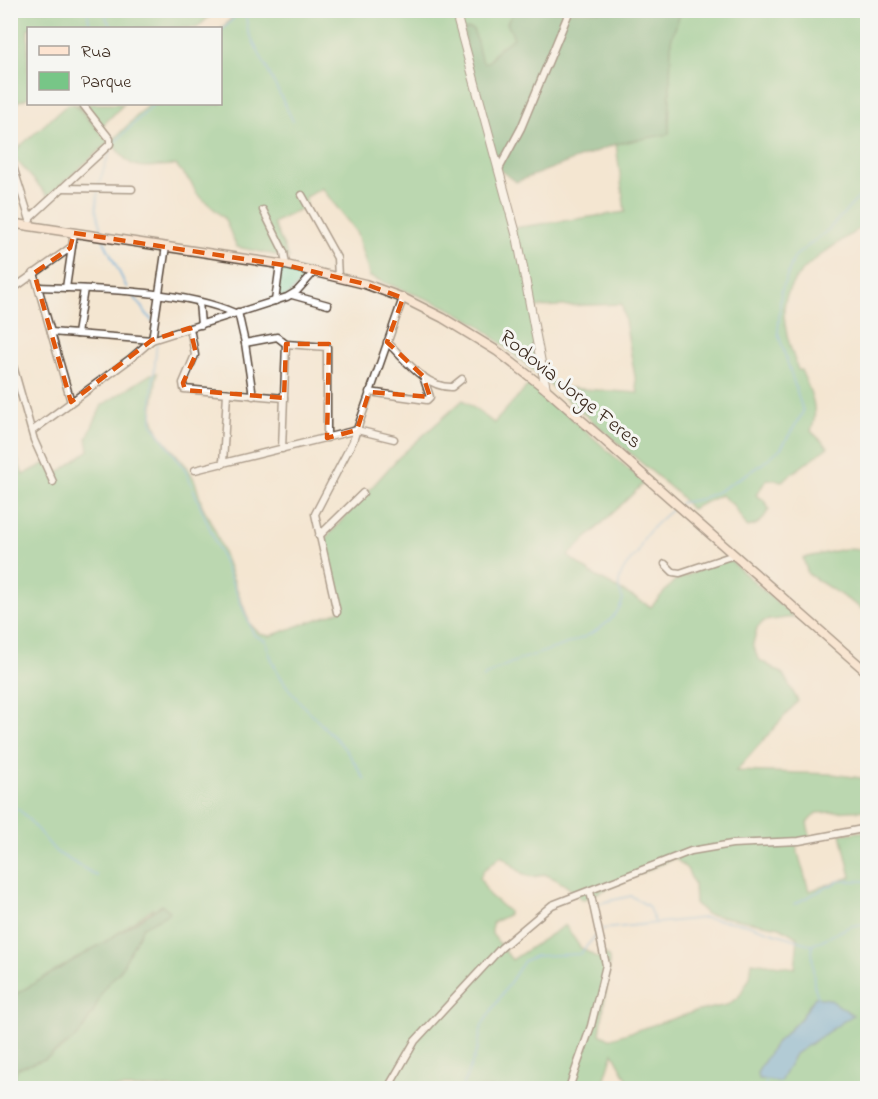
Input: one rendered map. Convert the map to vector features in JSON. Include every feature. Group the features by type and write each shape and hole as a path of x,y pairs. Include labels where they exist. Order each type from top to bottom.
{"main road":[{"name":"Rodovia Jorge Feres","path":"10,223 31,223 74,233 315,271 403,298 483,342 546,389 867,673"}],"street":[{"path":"455,10 527,280 546,389"},
{"path":"499,169 525,119 570,10"},
{"path":"10,157 31,223 62,188 110,144 110,139 84,106"},
{"path":"62,188 132,189"},
{"path":"302,195 337,258 339,277"},
{"path":"263,210 284,252 275,301"},
{"path":"66,288 74,233"},
{"path":"152,340 166,246"},
{"path":"10,291 70,248"},
{"path":"32,431 152,340 292,295 315,271"},
{"path":"34,273 71,402"},
{"path":"39,287 158,296 199,302 237,313"},
{"path":"77,334 84,289"},
{"path":"292,295 328,304"},
{"path":"337,612 319,536 316,511 357,430 403,298"},
{"path":"199,302 201,325"},
{"path":"237,313 245,343 253,396"},
{"path":"190,328 195,355 183,383 184,389 284,398"},
{"path":"51,332 152,340"},
{"path":"245,343 277,338 286,344 322,344 328,348 327,438"},
{"path":"387,342 423,376 443,387 452,387 462,379"},
{"path":"282,449 286,344"},
{"path":"10,355 32,431 53,482"},
{"path":"369,392 427,400 430,397 423,376"},
{"path":"223,464 227,393"},
{"path":"195,470 357,430 394,439"},
{"path":"319,536 363,493"},
{"path":"665,564 673,572 680,573 734,555"},
{"path":"388,1089 415,1041 501,948 548,908 646,867 703,849 732,844 799,841 867,828"},
{"path":"569,1089 591,1026 606,965 590,891"}],"highlighted area":[{"path":"74,233 290,266 365,284 403,298 387,342 423,376 430,397 369,392 357,430 327,438 329,344 286,344 284,398 185,390 183,383 196,354 190,328 152,340 71,402 34,273 70,248"}],"green space":[{"path":"11,10 215,11 198,27 27,27 27,98 11,104"},
{"path":"238,11 514,11 507,23 515,38 493,55 490,61 484,63 481,59 473,29 493,160 513,228 625,212 616,144 669,133 671,40 681,11 867,11 867,223 803,270 793,282 784,311 793,356 813,400 814,423 811,431 828,447 782,481 767,479 756,495 764,500 769,509 763,519 755,525 747,527 733,505 721,495 691,509 678,494 478,324 445,306 370,277 356,232 322,188 306,197 306,206 273,223 289,258 237,247 224,218 196,193 192,184 176,165 145,167 132,164 119,153 111,142 148,105 222,105 222,28","holes":["622,304 638,393 556,387 543,368 534,307"]},
{"path":"514,11 681,11 671,40 669,134 616,144 516,182 501,171 490,154 488,130 467,55 465,29 472,29 484,63 490,61 498,49 514,38 507,23"},
{"path":"67,105 75,105 109,142 48,196 11,154"},
{"path":"78,105 123,105 99,129"},
{"path":"282,267 311,272 287,296 277,298"},
{"path":"157,373 152,415 159,434 188,468 195,481 202,505 215,530 250,624 260,634 270,636 340,611 325,539 399,457 463,400 494,423 531,382 644,483 568,556 592,574 651,607 674,581 727,558 794,617 764,621 757,628 753,644 758,659 783,674 798,701 736,771 833,774 867,779 867,810 816,813 807,823 811,840 795,842 809,891 851,877 841,834 867,831 867,1088 632,1088 613,1053 602,1088 11,1088 11,1081 18,1068 45,1059 66,1046 83,1029 104,988 120,971 153,908 108,940 11,997 10,437 23,475 46,463 55,475 89,450 87,438 102,405 151,374","holes":["501,856 525,875 531,877 544,874 555,879 582,900 675,858 687,869 694,884 695,903 706,914 780,927 798,938 795,968 752,962 750,977 738,998 727,1005 694,1012 609,1039 600,1034 609,968 609,959 606,954 597,958 580,947 565,925 512,960 492,934 492,923 508,915 508,911 489,895 480,878 483,871","811,1002 852,1015 795,1054 780,1081 758,1073 774,1045 801,1018"]},
{"path":"844,549 867,550 867,612 808,574 803,558"},
{"path":"162,905 169,910 168,914 143,927 120,971 104,988 93,1013 78,1036 45,1059 18,1068 11,1081 11,997"}],"water":[{"path":"815,997 829,999 853,1015 795,1054 780,1082 759,1079 757,1073 774,1045 801,1018"}],"waterway":[{"path":"87,10 89,21 87,27"},
{"path":"108,10 106,18 111,27"},
{"path":"222,30 235,17 234,10"},
{"path":"245,10 248,31 293,121"},
{"path":"113,144 153,105"},
{"path":"98,186 111,148"},
{"path":"680,503 701,499 719,491 762,464 781,448 801,416 803,411 778,333 781,292 794,257 828,230 868,188"},
{"path":"98,191 96,209 102,233"},
{"path":"104,241 127,288"},
{"path":"132,294 152,321"},
{"path":"157,340 152,424 185,469 254,635 266,641 277,670 294,696 342,745 365,780"},
{"path":"483,678 499,668 582,638 600,628 614,615 623,599 619,586 624,569 637,553 648,533 674,508"},
{"path":"10,803 24,814 56,852 97,876"},
{"path":"794,904 839,881 868,881"},
{"path":"600,903 631,896 648,906 655,922"},
{"path":"602,929 704,918 746,924 812,945 851,926 868,923"},
{"path":"462,1088 477,1050 482,1025 524,961 535,956 580,954 596,935"},
{"path":"812,946 814,985 818,997"},
{"path":"10,1081 15,1076"},
{"path":"765,1088 766,1081"}]}
